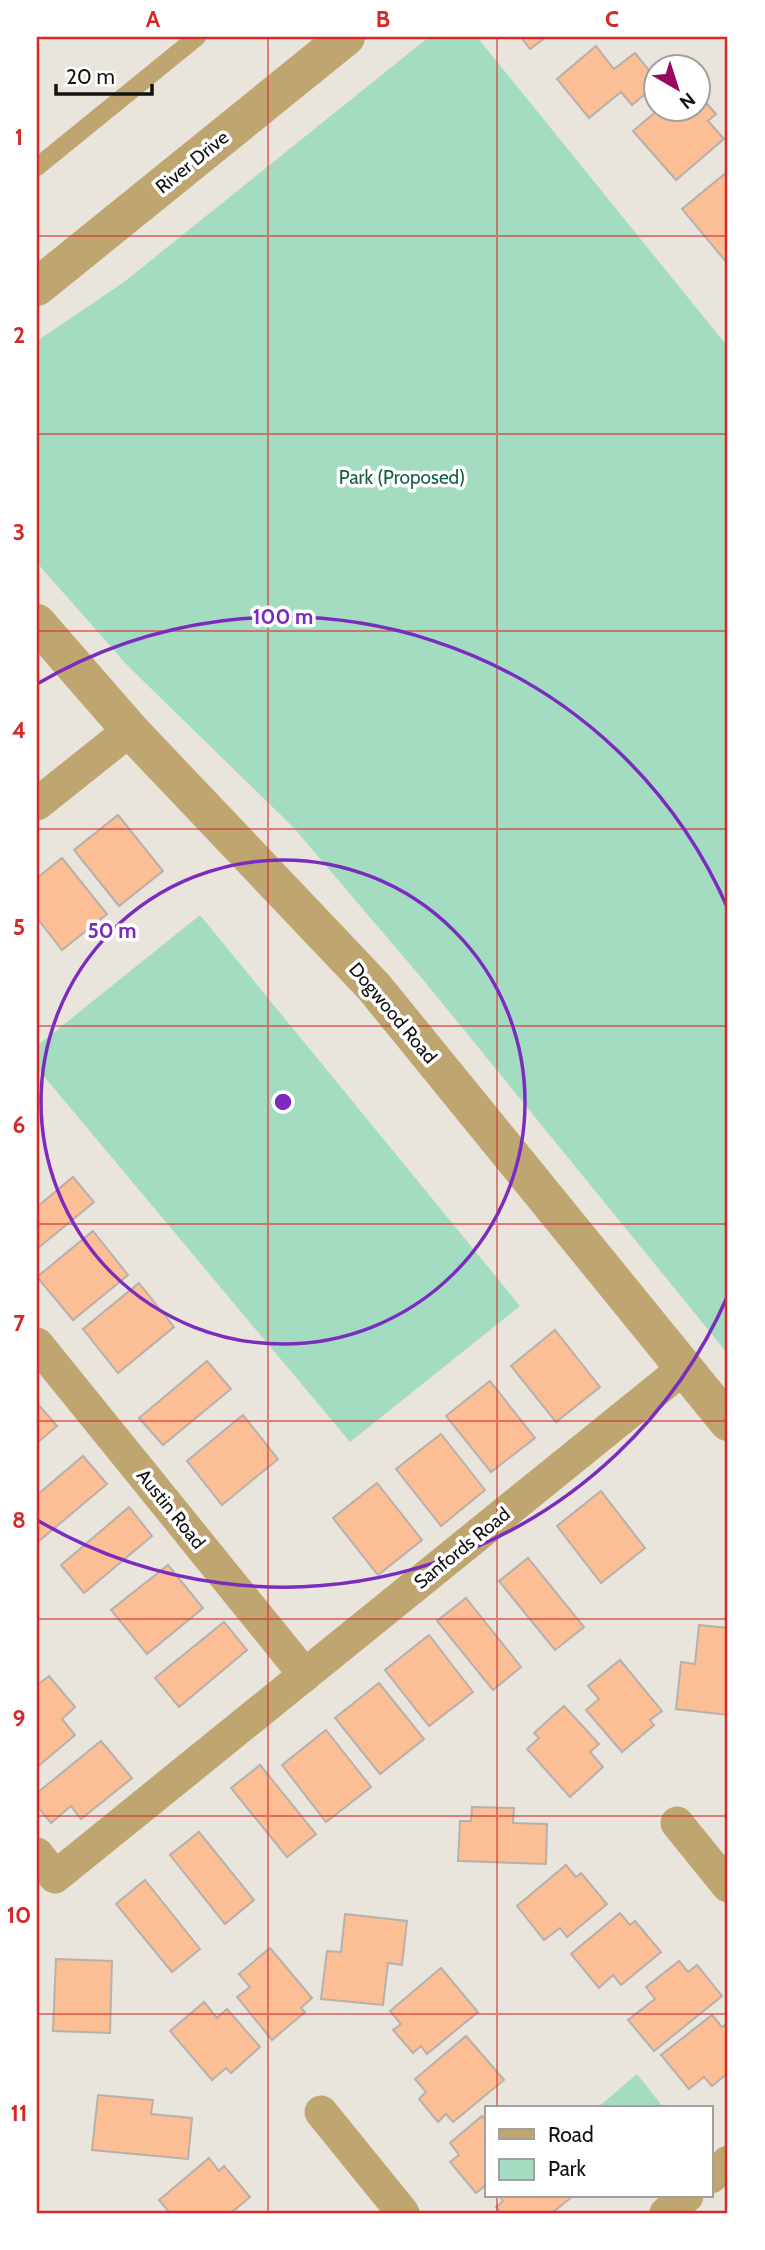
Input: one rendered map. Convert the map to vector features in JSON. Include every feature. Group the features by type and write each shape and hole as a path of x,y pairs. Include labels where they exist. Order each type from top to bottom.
{"street":[{"name":"River Drive","path":"37,287 346,37"},
{"name":"Dogwood Road","path":"37,623 130,730 374,987 728,1422"},
{"path":"37,804 130,730"},
{"name":"Austin Road","path":"37,1344 305,1675"},
{"name":"Sanfords Road","path":"46,1866 237,1730 684,1368"},
{"path":"677,1823 728,1886"},
{"path":"321,2112 403,2213"},
{"path":"712,2176 728,2162"},
{"path":"666,2213 685,2198"}],"lane":[{"path":"37,167 197,37"}],"green space":[{"name":"Park (Proposed)","path":"429,37 477,37 728,347 728,1354 425,982 293,827 127,665 37,563 37,341 124,282"},
{"path":"200,915 520,1306 350,1442 37,1068 37,1046"},
{"path":"637,2074 662,2106 599,2106"}],"building":[{"path":"521,37 546,37 530,49"},
{"path":"596,46 614,69 635,53 642,62 642,97 632,105 621,92 589,118 557,79"},
{"path":"644,122 709,122 724,139 676,180 633,131"},
{"path":"728,171 728,264 682,209"},
{"path":"118,815 163,871 119,906 74,850"},
{"path":"62,858 107,914 62,950 37,918 37,878"},
{"path":"73,1177 94,1202 37,1249 37,1207"},
{"path":"93,1231 128,1275 73,1320 37,1277"},
{"path":"139,1283 174,1327 118,1373 83,1329"},
{"path":"555,1330 600,1387 556,1422 511,1366"},
{"path":"207,1361 231,1389 163,1445 139,1418"},
{"path":"490,1381 535,1438 491,1472 446,1416"},
{"path":"37,1403 57,1426 37,1443"},
{"path":"243,1415 278,1459 222,1505 187,1461"},
{"path":"441,1434 485,1490 441,1526 396,1469"},
{"path":"83,1456 107,1484 39,1541 37,1495"},
{"path":"377,1483 422,1540 378,1575 333,1518"},
{"path":"601,1491 645,1548 601,1583 557,1526"},
{"path":"129,1507 152,1536 84,1593 61,1565"},
{"path":"528,1558 584,1627 555,1650 499,1581"},
{"path":"168,1565 203,1608 147,1654 111,1610"},
{"path":"466,1598 521,1667 493,1690 437,1621"},
{"path":"224,1622 247,1650 179,1707 155,1678"},
{"path":"699,1625 728,1628 728,1715 676,1709 681,1662 695,1664"},
{"path":"429,1635 473,1692 429,1726 385,1670"},
{"path":"620,1660 662,1711 650,1720 654,1725 622,1752 586,1710 599,1699 588,1686"},
{"path":"49,1676 75,1707 62,1719 75,1735 37,1767 37,1685"},
{"path":"379,1683 424,1739 380,1774 335,1718"},
{"path":"564,1706 599,1744 590,1752 603,1767 570,1797 527,1749 539,1738 534,1733"},
{"path":"326,1730 371,1787 326,1822 282,1765"},
{"path":"101,1741 132,1778 81,1819 71,1806 51,1823 37,1806 37,1793"},
{"path":"260,1765 316,1834 287,1857 231,1788"},
{"path":"472,1807 514,1808 513,1823 547,1824 546,1864 458,1861 460,1821 471,1821"},
{"path":"199,1832 254,1900 225,1924 170,1855"},
{"path":"566,1865 576,1877 581,1873 607,1904 567,1937 560,1928 544,1940 517,1906"},
{"path":"145,1880 200,1949 172,1972 116,1904"},
{"path":"620,1913 630,1925 635,1921 661,1952 621,1985 613,1975 599,1988 571,1954"},
{"path":"345,1914 407,1921 402,1965 388,1963 383,2005 321,1999 327,1951 341,1952"},
{"path":"270,1948 312,1998 301,2008 305,2012 272,2040 237,1997 250,1987 239,1974"},
{"path":"56,1959 112,1961 110,2033 53,2031"},
{"path":"679,1961 688,1972 697,1965 722,1996 654,2051 628,2020 655,1999 646,1987"},
{"path":"441,1968 478,2012 427,2054 421,2046 413,2053 393,2030 401,2024 390,2011"},
{"path":"204,2002 217,2018 227,2009 260,2047 231,2073 226,2068 212,2080 170,2031"},
{"path":"712,2015 722,2027 728,2023 728,2073 712,2086 704,2077 689,2089 661,2055"},
{"path":"466,2036 504,2080 453,2122 446,2114 438,2122 419,2099 426,2092 415,2079"},
{"path":"98,2095 153,2100 151,2114 192,2118 188,2159 92,2150"},
{"path":"482,2116 485,2120 485,2186 476,2193 450,2162 459,2155 450,2143"},
{"path":"209,2158 219,2171 224,2166 250,2197 231,2213 170,2213 159,2200"},
{"path":"501,2198 571,2198 552,2213 501,2213 496,2207 503,2201"}]}
